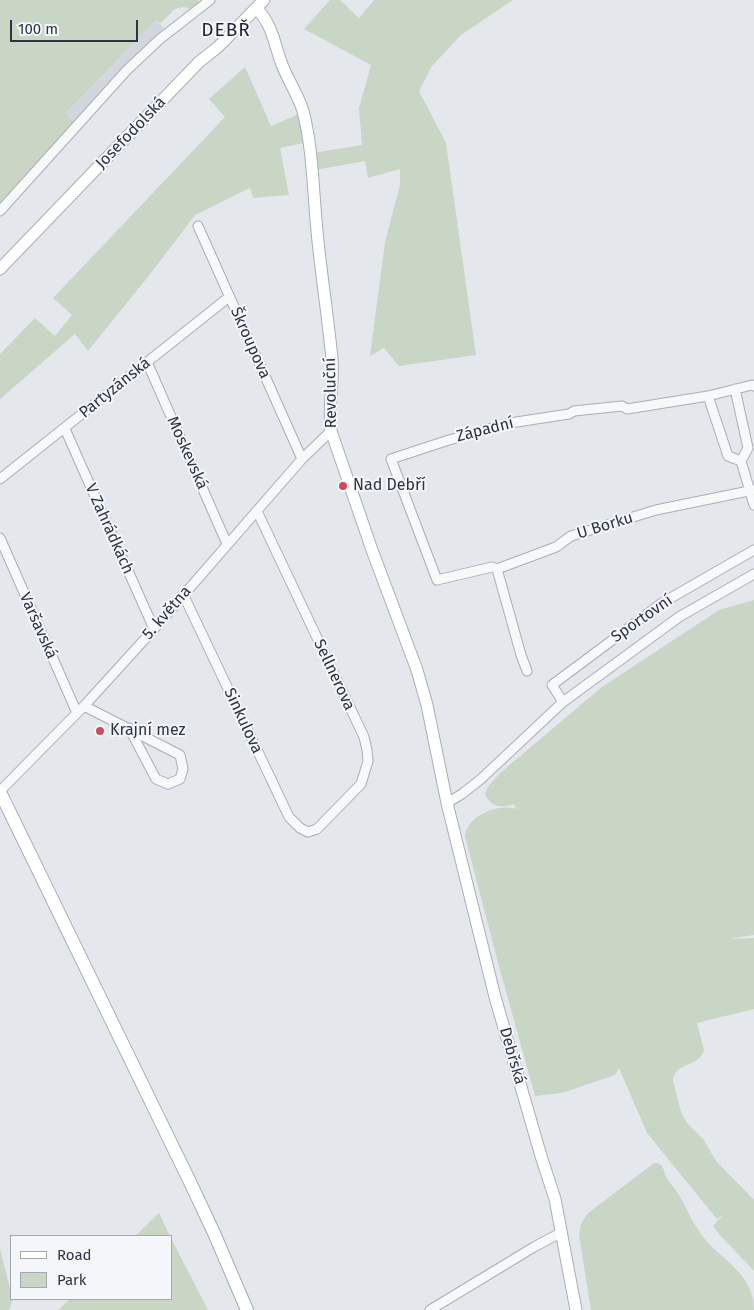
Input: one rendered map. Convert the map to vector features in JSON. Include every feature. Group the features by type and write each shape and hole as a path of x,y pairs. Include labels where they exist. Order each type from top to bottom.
{"main road":[{"name":"Josefodolská","path":"0,269 199,62 218,47 260,4"},
{"name":"Revoluční","path":"260,4 303,112 309,148 325,310 332,360 331,431 372,550 417,670 431,724 446,803"},
{"path":"0,792 206,1216 247,1310"},
{"name":"Debřská","path":"446,803 494,997 555,1199 576,1310"}],"street":[{"path":"0,211 127,70 160,39 210,0"},
{"name":"Škroupova","path":"198,226 302,459"},
{"name":"Partyzánská","path":"0,479 229,297"},
{"name":"Moskevská","path":"147,362 227,544"},
{"name":"Západní","path":"437,580 391,460 510,422 569,414 574,411 622,406 627,409 708,396 754,386"},
{"path":"736,389 748,448 741,461"},
{"path":"708,396 728,456 741,461 752,490 754,505"},
{"name":"V Zahrádkách","path":"65,429 154,629"},
{"name":"5. května","path":"0,792 77,714 302,459 331,431"},
{"name":"U Borku","path":"437,580 492,567 497,569 556,547 571,536 656,510 752,490"},
{"name":"Sellnerova","path":"257,511 364,737 368,750 368,761 361,784 317,829"},
{"name":"Varšavská","path":"0,538 77,714"},
{"name":"Sportovní","path":"563,702 552,686 662,603 754,550"},
{"path":"497,569 527,672"},
{"name":"Sportovní","path":"446,803 462,794 481,779 563,702 679,617 754,574"},
{"name":"Sinkulova","path":"183,594 289,817 300,828 308,832 317,829"},
{"path":"84,706 129,728 180,755 183,769 180,779 168,784 156,779 129,728"},
{"path":"430,1310 562,1232"}],"shaded area":[{"path":"156,20 167,31 76,124 66,113"}],"green space":[{"path":"0,0 198,0 201,4 193,9 177,8 160,23 156,20 66,113 76,124 0,207"},
{"path":"330,0 340,0 359,18 374,0 513,0 461,35 432,66 419,91 446,143 476,355 399,366 384,348 370,356 385,242 400,185 400,169 368,178 365,161 315,170 313,153 362,145 359,108 371,65 304,29"},
{"path":"245,67 271,126 299,114 304,143 280,148 289,195 253,198 250,188 195,215 88,351 75,334 0,399 0,354 35,318 55,336 72,315 53,298 225,117 209,99"},
{"path":"754,600 754,935 728,939 754,938 754,1009 697,1023 704,1050 702,1055 682,1067 674,1075 673,1081 681,1112 687,1123 703,1139 716,1161 754,1200 754,1271 713,1226 723,1215 717,1219 647,1133 619,1068 615,1075 562,1093 535,1096 465,836 471,822 484,813 501,808 516,809 514,804 497,806 491,802 485,794 487,788 500,773 602,687 719,610"},
{"path":"654,1163 659,1163 662,1166 667,1179 679,1195 705,1239 741,1274 748,1284 754,1310 591,1310 579,1235 581,1224 587,1214"},
{"path":"159,1213 170,1235 136,1235"},
{"path":"172,1240 208,1310 58,1310 69,1300 172,1300"},
{"path":"0,1249 10,1288 10,1300 13,1300 9,1310 0,1310"}],"place":[{"name":"Nad Debří","path":"343,486"},
{"name":"Krajní mez","path":"100,731"}],"district":[{"name":"DEBŘ","path":"226,31"}]}
